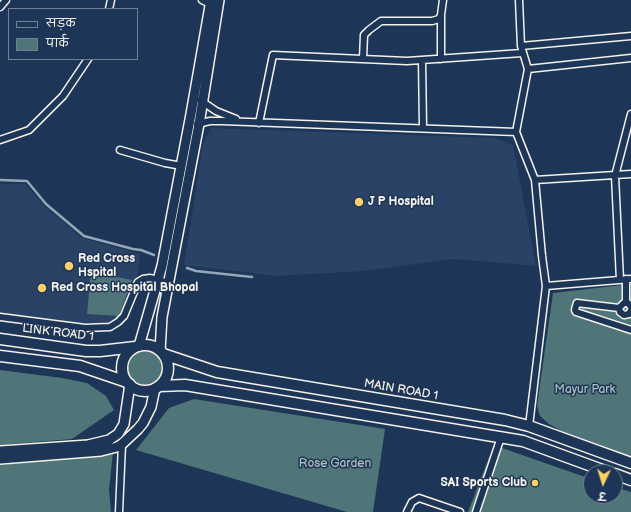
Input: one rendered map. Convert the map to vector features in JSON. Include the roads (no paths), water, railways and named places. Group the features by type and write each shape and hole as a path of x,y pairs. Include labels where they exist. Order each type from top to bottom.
{"main road":[{"name":"LINK ROAD 1","path":"0,339 86,351 100,351 148,345 157,348 162,352"},
{"path":"128,383 123,374 122,365 125,356 131,350 138,347"},
{"path":"0,356 80,366 118,378 142,391 151,390 163,383 168,373 167,362 162,352"},
{"name":"MAIN ROAD 1","path":"162,352 217,372 505,420 529,426 631,463"},
{"path":"157,387 185,385 501,437 523,441 586,464"}],"street":[{"path":"0,7 6,0"},
{"path":"162,352 162,317 203,102 219,0"},
{"path":"441,59 441,15 443,0"},
{"path":"519,0 521,46 528,69 516,132 535,180 546,286 529,426"},
{"path":"138,347 162,266 189,126 208,1"},
{"path":"363,59 364,35 381,21 432,21 439,19 441,15"},
{"path":"521,46 631,36"},
{"path":"259,123 273,56 407,61 522,53"},
{"path":"528,69 631,58"},
{"path":"0,140 29,130 63,96 87,60"},
{"path":"422,60 423,127"},
{"path":"194,97 241,122"},
{"path":"631,114 615,176 629,305 622,304 619,308 577,304 575,310 576,312 631,330"},
{"path":"189,126 216,121 423,127 516,132"},
{"path":"120,150 165,164 182,166"},
{"path":"535,180 631,174"},
{"path":"0,317 85,328 110,327 124,316 138,282 143,279 150,278 169,283"},
{"path":"546,286 626,279"},
{"path":"619,308 620,312 626,315"},
{"path":"624,328 626,315 629,314 631,310"},
{"path":"0,451 88,445 109,440 118,434 124,424 128,383"},
{"path":"0,459 101,451 117,447 143,423 151,407 157,387"},
{"path":"476,512 501,437"},
{"path":"119,512 122,444"},
{"path":"407,512 412,502 419,498 460,512"}],"waterway":[{"path":"0,180 27,181 46,204 84,236 141,250 154,255"},
{"path":"187,268 196,271 252,277"}],"place":[{"name":"J P Hospital","path":"359,202"},
{"name":"Red Cross Hspital","path":"69,266"},
{"name":"Red Cross Hospital Bhopal","path":"42,288"},
{"name":"SAI Sports Club","path":"535,483"}],"park label":[{"name":"Mayur Park","path":"585,390"},
{"name":"Rose Garden","path":"335,464"}]}
